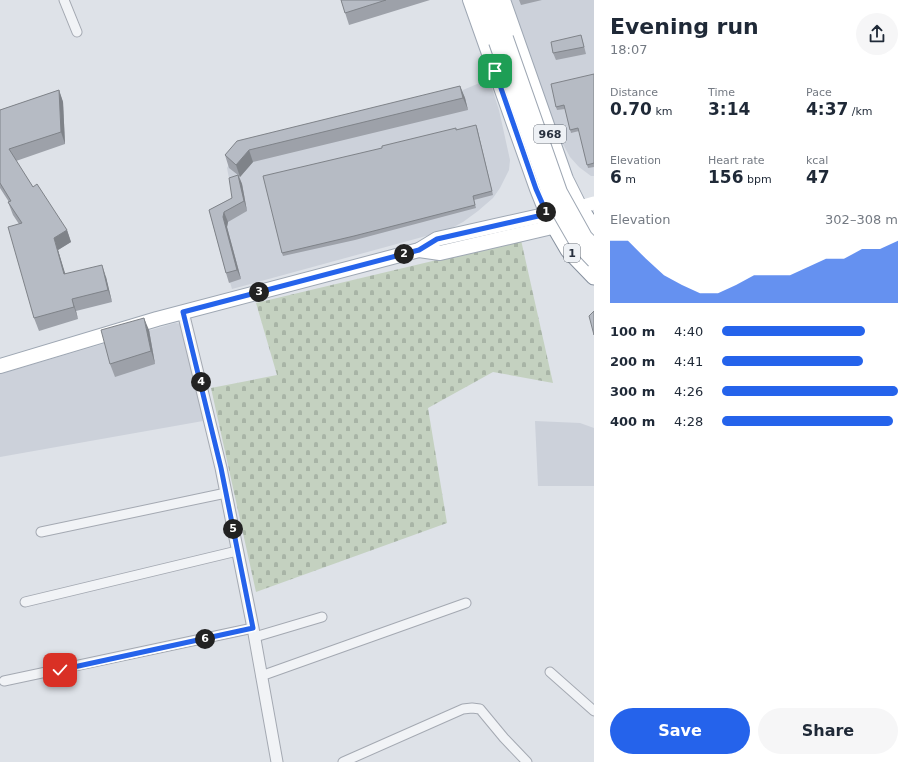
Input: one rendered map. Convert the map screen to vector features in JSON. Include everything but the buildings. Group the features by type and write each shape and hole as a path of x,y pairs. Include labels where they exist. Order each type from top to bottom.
{"highway":[{"name":"1","path":"550,220 568,250 592,268"}],"main road":[{"name":"968","path":"470,0 531,174 550,220"},
{"path":"481,0 501,40 560,192 585,237 594,246"},
{"path":"492,0 501,40 550,196 592,268"},
{"name":"968","path":"503,0 566,179 590,215"},
{"path":"495,71 524,60"},
{"path":"513,122 543,112"},
{"path":"531,174 561,163"},
{"path":"0,366 183,312 419,250 437,239 550,220 590,215"}],"street":[{"path":"64,0 77,32"},
{"path":"183,312 226,493 254,633 277,762"},
{"path":"41,532 226,493"},
{"path":"25,602 237,551"},
{"path":"261,676 466,604"},
{"path":"4,682 254,633 322,617"},
{"path":"550,672 594,711"},
{"path":"343,762 463,710 472,708 480,710 527,762"}],"shaded area":[{"path":"510,0 594,0 594,176 591,176 579,167 570,157 557,133"},
{"path":"489,79 499,110 510,160 509,170 500,188 493,198 478,211 463,222 448,230 232,289 211,218 234,204 227,168 236,153 418,109"},
{"path":"175,323 183,324 185,329 203,421 0,457 0,374"},
{"path":"535,421 580,423 594,428 594,486 538,486"}],"green space":[{"path":"521,240 553,383 493,372 428,408 447,523 256,592 211,388 277,375 256,303"}],"route":[{"path":"60,670 253,628 221,468 183,312 419,250 437,239 547,214 536,189 495,71"}]}
